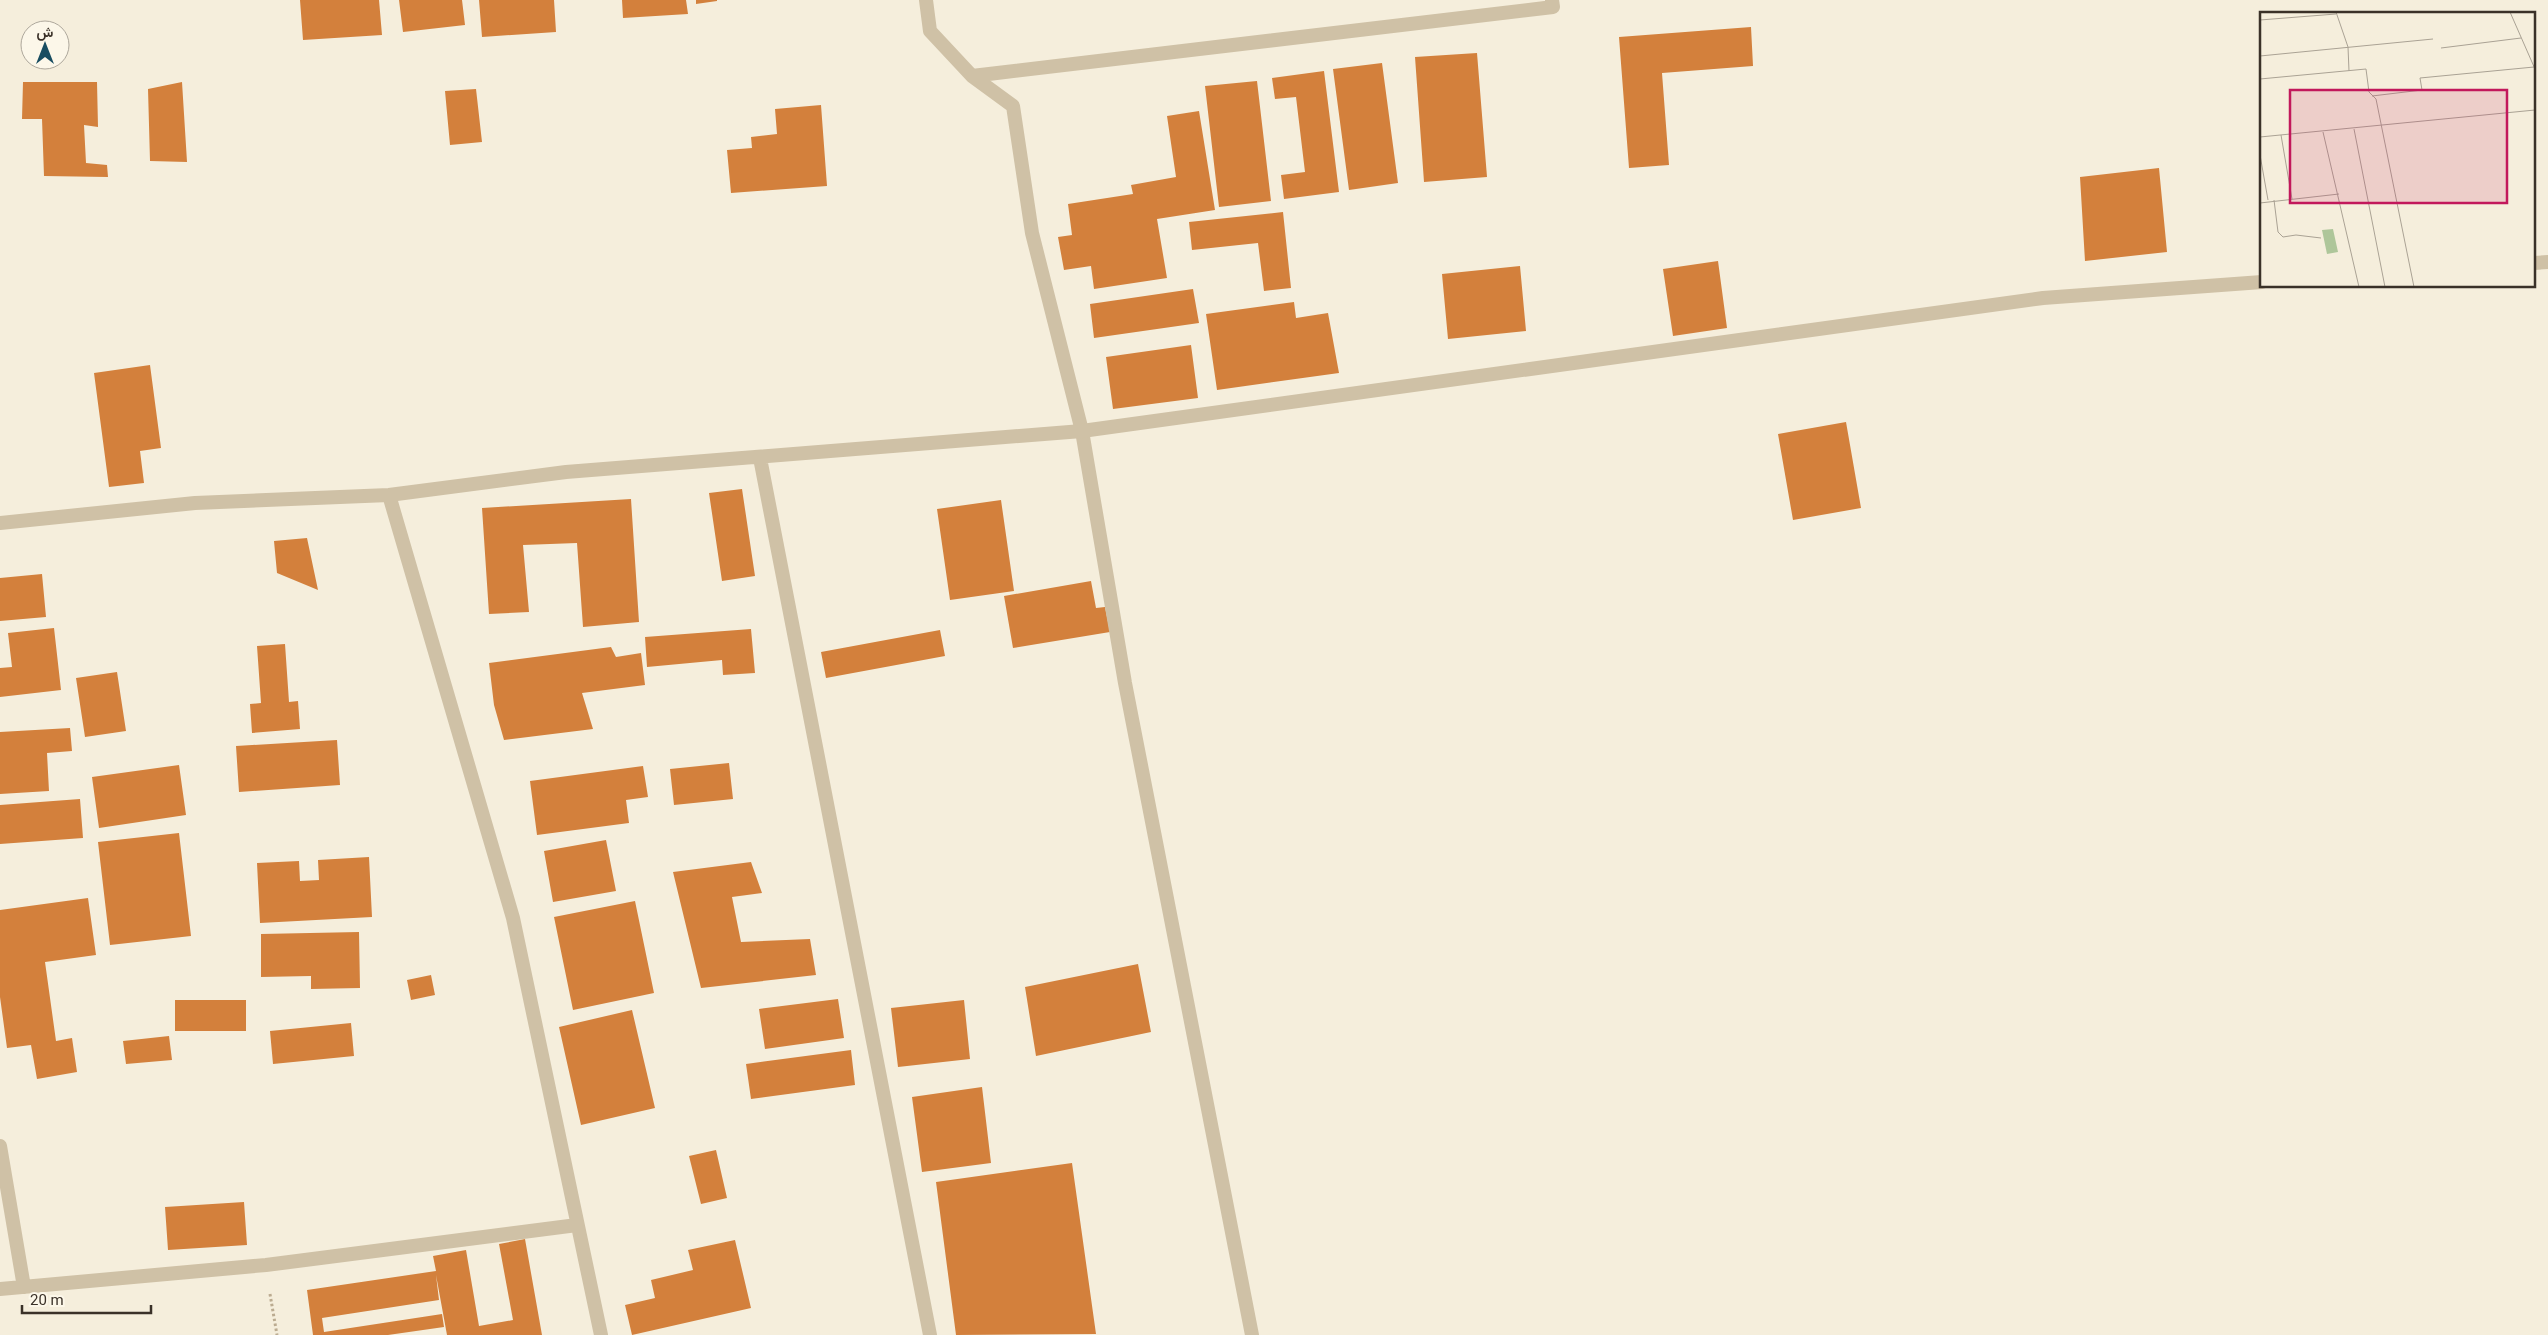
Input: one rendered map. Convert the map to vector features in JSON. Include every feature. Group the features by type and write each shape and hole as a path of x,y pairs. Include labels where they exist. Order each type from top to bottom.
{"street":[{"path":"926,0 930,31 972,76 1013,106 1032,233 1082,432 1125,683 1252,1335"},
{"path":"972,76 1553,7 1552,0"},
{"path":"0,523 195,503 389,495 566,472 1082,432 2043,298 2260,282"},
{"path":"760,458 930,1335"},
{"path":"389,495 513,918 601,1335"},
{"path":"0,1146 24,1288"},
{"path":"0,1288 24,1288 266,1265 577,1225"}],"path":[{"path":"266,1265 276,1335"}],"building":[{"path":"300,0 379,0 382,35 303,40"},
{"path":"399,0 462,0 465,25 403,32"},
{"path":"479,0 554,0 556,32 482,37"},
{"path":"622,0 686,0 688,14 623,18"},
{"path":"696,0 717,0 717,1 696,4"},
{"path":"1751,27 1753,66 1662,73 1669,165 1629,168 1619,37"},
{"path":"1477,53 1487,177 1424,182 1415,57"},
{"path":"1382,63 1398,183 1349,190 1333,69"},
{"path":"1324,71 1339,192 1284,199 1281,175 1305,172 1296,97 1275,99 1272,78"},
{"path":"1257,81 1271,201 1219,207 1205,86"},
{"path":"23,82 97,82 98,127 84,125 86,163 107,165 108,177 44,176 42,119 22,119"},
{"path":"182,82 187,162 150,161 148,89"},
{"path":"476,89 482,142 450,145 445,91"},
{"path":"821,105 827,186 731,193 727,150 752,148 751,137 777,134 775,109"},
{"path":"1199,111 1215,210 1157,219 1167,278 1094,289 1091,266 1064,270 1058,237 1072,235 1068,204 1133,194 1131,185 1176,177 1167,116"},
{"path":"2159,168 2167,252 2085,261 2080,177"},
{"path":"1283,212 1291,288 1264,291 1258,243 1192,250 1189,222"},
{"path":"1718,261 1727,328 1673,336 1663,269"},
{"path":"1520,266 1526,331 1448,339 1442,274"},
{"path":"1193,289 1199,323 1094,338 1090,304"},
{"path":"1294,302 1296,318 1328,313 1339,373 1217,390 1206,314"},
{"path":"1191,345 1198,398 1113,409 1106,357"},
{"path":"150,365 161,448 140,451 144,483 109,487 94,373"},
{"path":"1846,422 1861,508 1793,520 1778,434"},
{"path":"742,489 755,576 722,581 709,493"},
{"path":"631,499 639,622 583,627 577,543 523,545 529,612 489,614 482,508"},
{"path":"1001,500 1014,591 950,600 937,509"},
{"path":"307,538 318,590 277,573 274,541"},
{"path":"42,574 46,617 0,621 0,578"},
{"path":"1091,581 1096,608 1105,607 1110,632 1013,648 1004,596"},
{"path":"54,628 61,690 0,697 0,668 12,667 8,633"},
{"path":"751,629 755,673 723,675 722,660 647,667 645,637"},
{"path":"940,630 945,656 826,678 821,652"},
{"path":"285,644 289,702 298,701 300,729 252,733 250,704 261,703 257,646"},
{"path":"611,647 616,657 641,653 645,685 582,693 593,729 504,740 494,705 489,663"},
{"path":"117,672 126,731 85,737 76,678"},
{"path":"70,728 72,751 47,753 49,791 0,794 0,732"},
{"path":"337,740 340,785 239,792 236,746"},
{"path":"729,763 733,799 674,805 670,769"},
{"path":"179,765 186,815 99,828 92,777"},
{"path":"643,766 648,797 626,800 629,823 537,835 530,781"},
{"path":"80,799 83,838 0,844 0,805"},
{"path":"179,833 191,936 110,945 98,842"},
{"path":"606,840 616,891 553,902 544,851"},
{"path":"369,857 372,917 260,923 257,863 299,861 300,881 319,880 318,860"},
{"path":"751,862 762,893 732,897 741,942 810,939 816,975 701,988 673,872"},
{"path":"88,898 96,955 45,962 56,1041 72,1038 77,1072 37,1079 31,1045 7,1048 0,997 0,910"},
{"path":"635,901 654,993 573,1010 554,917"},
{"path":"359,932 360,988 311,989 311,976 261,977 261,934"},
{"path":"1138,964 1151,1032 1036,1056 1025,987"},
{"path":"431,975 435,995 411,1000 407,980"},
{"path":"838,999 844,1038 765,1049 759,1009"},
{"path":"175,1000 246,1000 246,1031 175,1031"},
{"path":"964,1000 970,1059 898,1067 891,1008"},
{"path":"632,1010 655,1108 581,1125 559,1027"},
{"path":"351,1023 354,1056 273,1064 270,1031"},
{"path":"169,1036 172,1060 126,1064 123,1041"},
{"path":"851,1050 855,1085 751,1099 746,1064"},
{"path":"982,1087 991,1163 922,1172 912,1097"},
{"path":"716,1150 727,1198 701,1204 689,1156"},
{"path":"1072,1163 1096,1334 956,1335 936,1182"},
{"path":"244,1202 247,1245 168,1250 165,1207"},
{"path":"525,1239 542,1335 447,1335 436,1275 439,1300 322,1318 324,1332 442,1314 444,1327 388,1335 313,1335 307,1290 436,1271 433,1256 466,1250 479,1326 513,1320 499,1244"},
{"path":"735,1240 751,1308 632,1335 625,1305 655,1298 651,1280 693,1270 688,1250"}]}
